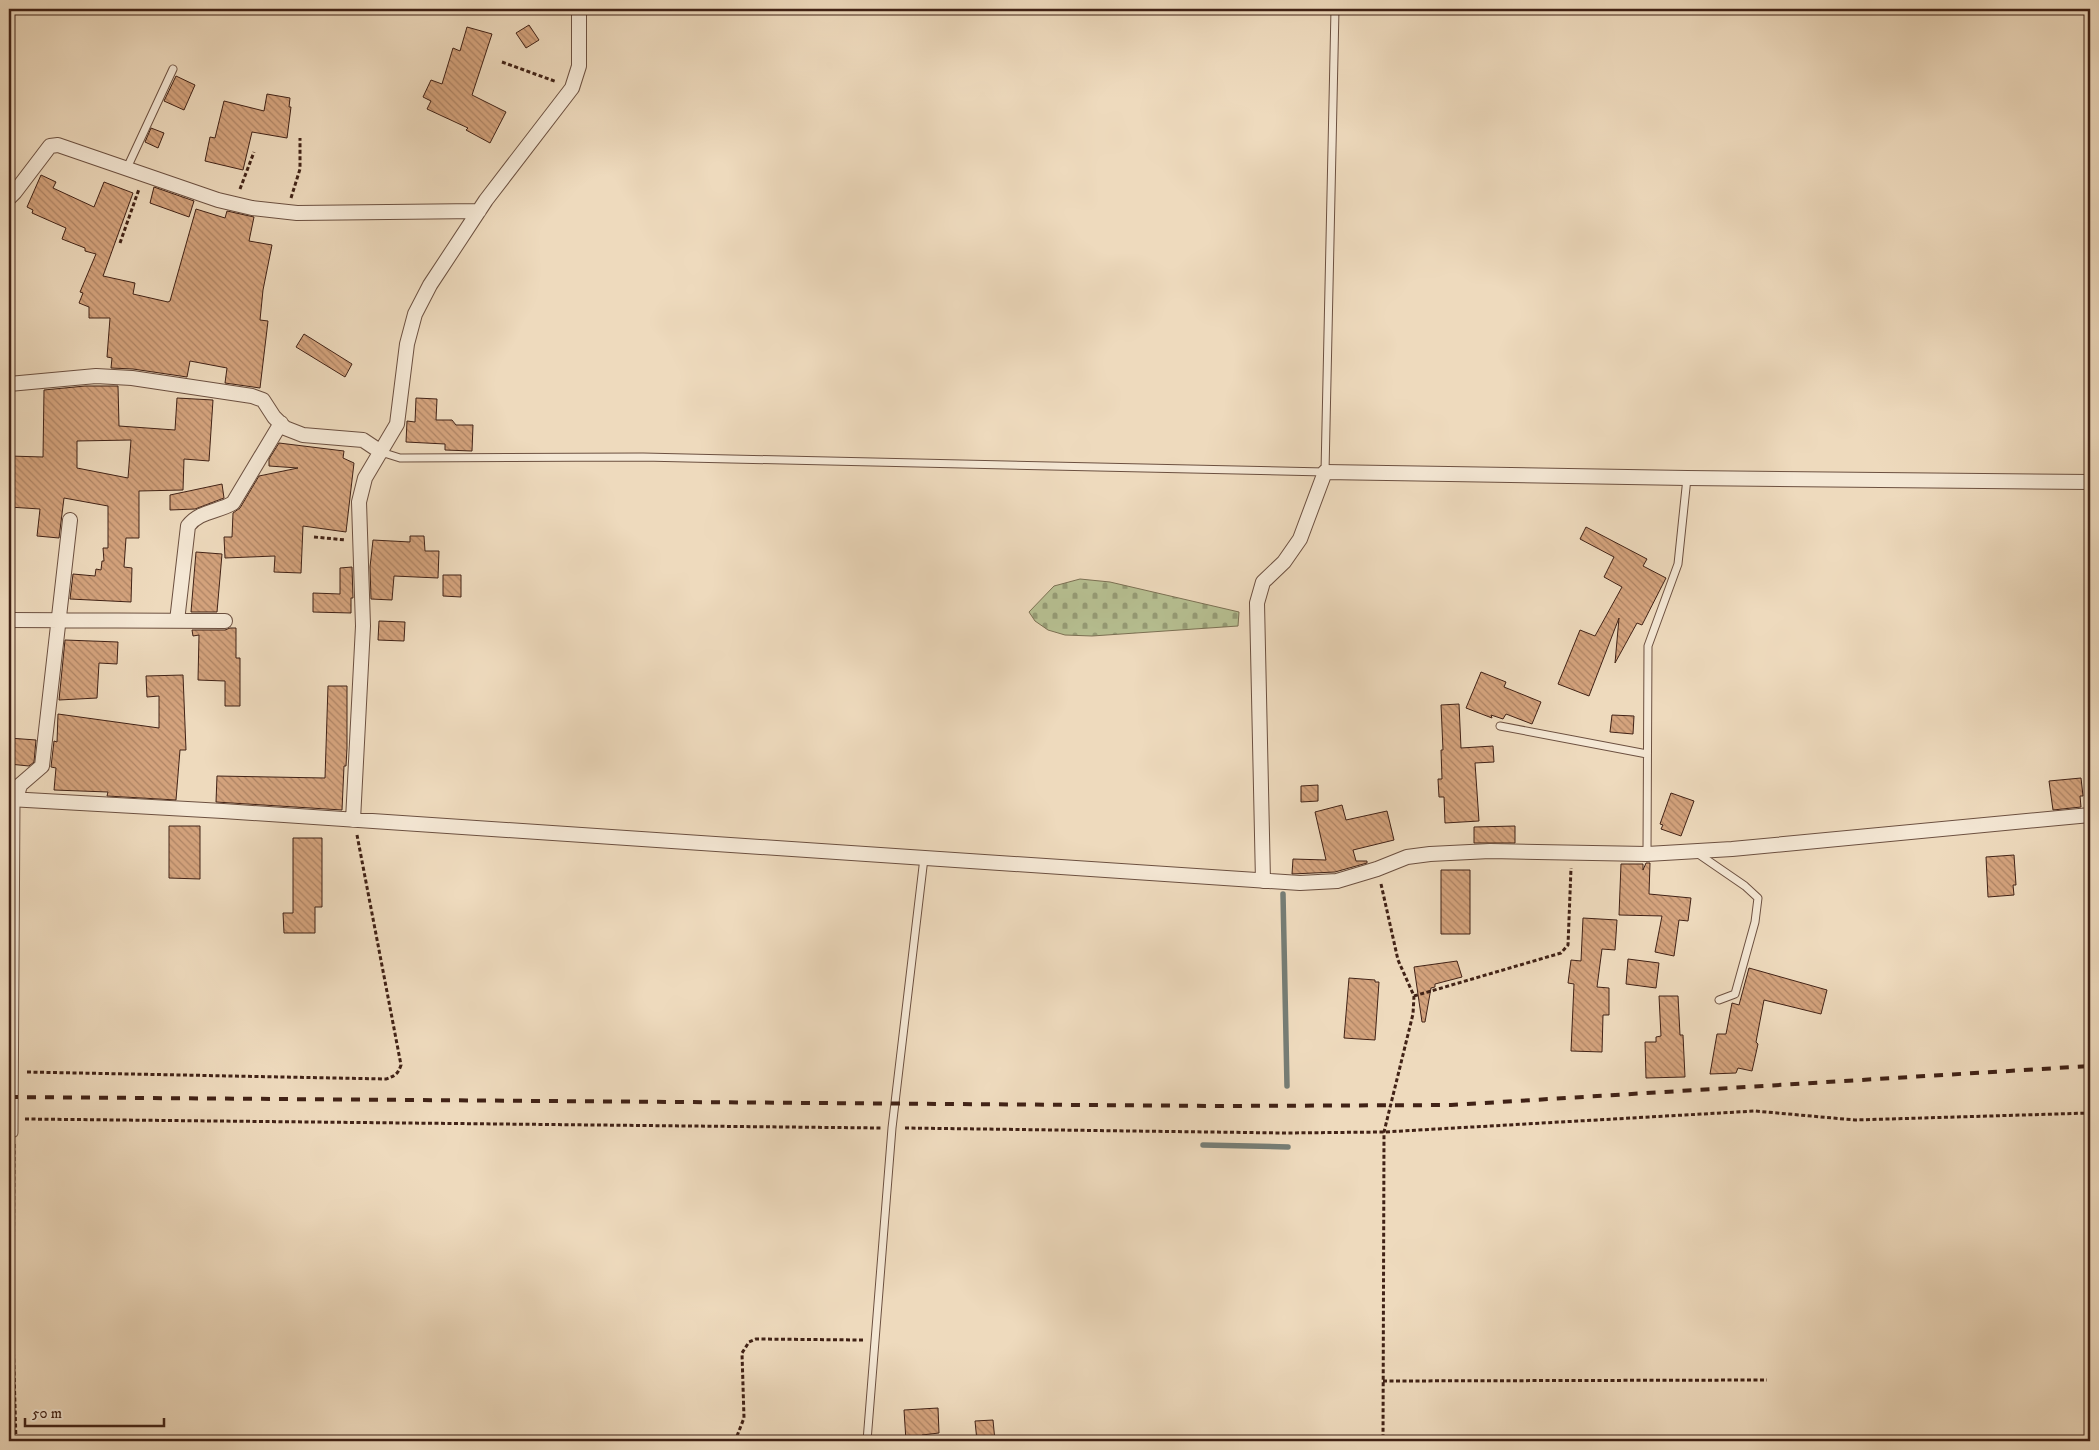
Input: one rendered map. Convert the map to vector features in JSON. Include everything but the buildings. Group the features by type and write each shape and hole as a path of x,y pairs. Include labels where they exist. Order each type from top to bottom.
{"street":[{"path":"353,820 363,626 359,502 365,478 397,424 408,344 416,314 430,285 479,210 572,88 579,66 580,9"},
{"path":"9,198 16,192 50,146 58,145 252,208 287,212 479,210"},
{"path":"9,384 96,376 132,378 243,394 263,400 285,428 303,435 363,440 381,452"},
{"path":"177,621 188,526 194,518 207,512 223,509 233,503 281,423"},
{"path":"1263,881 1257,603 1263,582 1284,562 1300,539 1325,472 2090,482"},
{"path":"70,520 42,766 20,785 12,799 1300,883 1337,881 1377,869 1407,857 1430,854 1490,851 1647,854 2090,815"},
{"path":"9,620 225,621"}],"lane":[{"path":"381,452 400,458 653,457 1325,472 1335,9"},
{"path":"127,168 173,69"},
{"path":"1647,854 1648,646 1678,564 1687,478"},
{"path":"1500,726 1647,754"},
{"path":"12,799 14,1133"},
{"path":"1695,851 1745,886 1758,898 1755,922 1735,994 1719,1000"},
{"path":"867,1441 892,1128 924,858"}],"path":[{"path":"502,62 572,88"},
{"path":"287,212 300,169 300,138"},
{"path":"235,204 254,152"},
{"path":"120,243 144,174"},
{"path":"314,537 359,541"},
{"path":"14,1072 386,1079 394,1077 399,1073 401,1065 353,820"},
{"path":"1414,996 1561,953 1568,946 1571,852"},
{"path":"1377,869 1398,960 1414,996 1413,1014 1384,1132 1384,1441"},
{"path":"14,1119 1284,1133 1384,1132 1755,1111 1855,1120 2090,1113"},
{"path":"14,1133 11,1336 16,1441"},
{"path":"725,1441 737,1436 744,1418 742,1353 749,1342 756,1339 874,1340"},
{"path":"1384,1381 1767,1380"}],"green space":[{"path":"1080,579 1110,582 1239,612 1238,626 1092,636 1065,635 1048,630 1035,621 1029,612 1054,586"}],"waterway":[{"path":"1283,894 1287,1086"},
{"path":"1203,1145 1288,1147"}],"railway":[{"path":"9,1097 1221,1106 1451,1105 2090,1066"}]}
